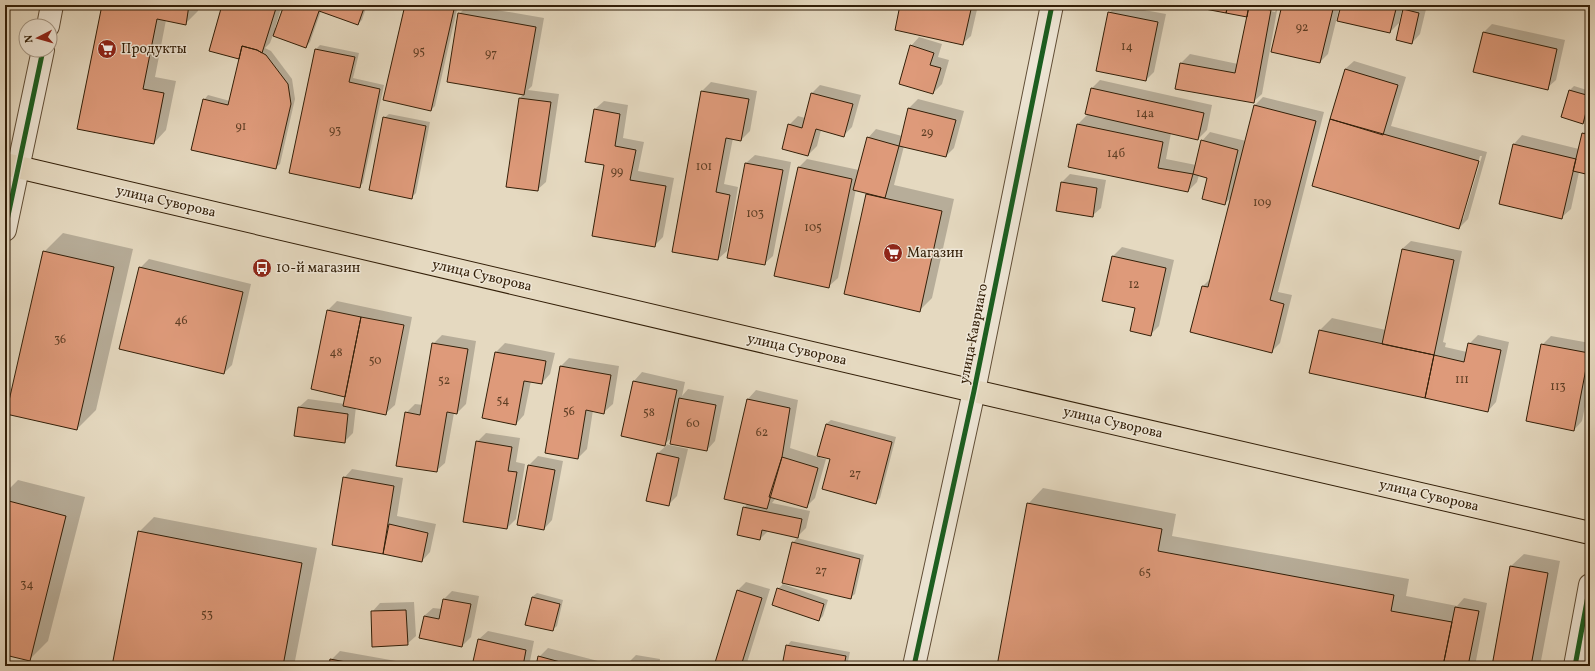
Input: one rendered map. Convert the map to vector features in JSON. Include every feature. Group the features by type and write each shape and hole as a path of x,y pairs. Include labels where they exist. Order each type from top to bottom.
{"main road":[{"name":"улица Суворова","path":"12,166 974,391 1590,533"}],"street":[{"path":"50,18 52,5"},
{"name":"улица Кавриаго","path":"914,666 974,391 1052,5"},
{"path":"5,230 12,166 41,58"},
{"path":"1575,666 1590,585"}],"building":[{"path":"102,5 189,5 186,25 157,19 143,89 164,93 154,144 77,129"},
{"path":"222,5 277,5 262,53 242,46 239,59 209,51"},
{"path":"284,5 365,5 358,25 319,11 306,48 273,36"},
{"path":"405,5 455,5 431,111 383,100"},
{"path":"900,5 972,5 963,45 895,30"},
{"path":"1184,5 1228,5 1226,13"},
{"path":"1228,5 1249,5 1247,17 1226,13"},
{"path":"1282,5 1334,5 1320,63 1271,52"},
{"path":"1341,5 1397,5 1390,33 1337,21"},
{"path":"1249,6 1271,10 1254,103 1175,89 1180,63 1235,73"},
{"path":"1403,9 1419,13 1412,44 1396,40"},
{"path":"1108,12 1158,22 1146,81 1096,71"},
{"path":"458,13 536,27 524,95 447,82"},
{"path":"1483,32 1557,49 1548,90 1473,72"},
{"path":"910,45 934,53 930,65 941,68 933,94 899,84"},
{"path":"242,46 257,50 266,55 288,84 291,104 276,169 191,150 203,99 228,105"},
{"path":"315,49 355,57 349,82 380,89 360,188 289,173"},
{"path":"1345,69 1398,85 1383,135 1330,119"},
{"path":"1091,88 1204,113 1198,140 1085,114"},
{"path":"1569,90 1590,96 1583,124 1561,117"},
{"path":"701,91 749,99 741,141 726,138 716,192 730,195 718,260 672,252"},
{"path":"811,93 853,104 844,137 816,129 808,156 782,149 788,124 802,128"},
{"path":"519,98 551,102 538,191 506,187"},
{"path":"1254,105 1316,121 1270,300 1284,304 1272,353 1190,332 1202,286 1208,287"},
{"path":"908,108 956,120 946,157 899,146"},
{"path":"594,109 620,114 615,146 636,150 630,180 666,186 655,247 592,236 604,165 585,162"},
{"path":"383,117 426,126 412,199 369,190"},
{"path":"1330,119 1479,161 1459,229 1312,186"},
{"path":"1077,124 1163,142 1158,168 1193,174 1188,192 1068,167"},
{"path":"1582,133 1590,135 1590,175 1573,171"},
{"path":"867,137 899,146 885,198 853,190"},
{"path":"1201,140 1238,150 1225,205 1202,199 1207,178 1193,174"},
{"path":"1513,144 1576,159 1562,219 1499,204"},
{"path":"745,163 783,170 765,265 727,258"},
{"path":"798,167 852,179 829,288 774,276"},
{"path":"1061,182 1097,188 1093,217 1056,211"},
{"name":"Магазин","path":"866,194 942,211 920,312 844,294"},
{"path":"1402,249 1454,260 1434,355 1382,344"},
{"path":"43,251 114,267 77,430 6,414"},
{"path":"1112,256 1166,268 1151,336 1130,331 1135,308 1102,301"},
{"path":"139,267 243,292 224,374 119,349"},
{"path":"327,310 361,317 345,397 311,389"},
{"path":"361,317 404,325 386,415 343,406"},
{"path":"1319,330 1434,355 1425,398 1309,373"},
{"path":"432,343 468,349 457,414 447,412 437,472 396,466 405,412 420,415"},
{"path":"1468,343 1501,350 1488,412 1425,398 1434,355 1464,362"},
{"path":"1541,344 1589,353 1574,431 1526,421"},
{"path":"495,352 546,361 542,384 524,381 516,425 482,418"},
{"path":"560,366 611,375 604,414 586,410 578,459 545,453"},
{"path":"633,381 677,390 665,446 621,436"},
{"path":"679,398 716,405 707,451 670,444"},
{"path":"747,399 790,408 782,457 767,509 724,499"},
{"path":"298,407 348,414 345,443 294,436"},
{"path":"826,424 892,442 876,504 822,489 830,459 817,456"},
{"path":"476,441 512,447 508,471 517,472 507,529 463,522"},
{"path":"657,453 679,458 669,506 646,501"},
{"path":"782,457 818,468 807,508 769,497"},
{"path":"528,465 555,470 544,530 517,525"},
{"path":"343,477 394,486 383,554 332,545"},
{"path":"5,500 66,516 30,661 5,655"},
{"path":"1027,503 1162,529 1158,551 1394,595 1391,611 1452,622 1443,666 997,666"},
{"path":"743,507 802,519 798,538 762,530 760,540 737,535"},
{"path":"389,524 428,533 422,562 383,554"},
{"path":"138,531 302,563 283,666 112,666"},
{"path":"792,542 860,559 851,599 782,583"},
{"path":"1510,566 1548,573 1531,666 1492,666"},
{"path":"777,588 824,604 819,621 772,605"},
{"path":"737,590 762,598 741,666 714,666"},
{"path":"532,597 560,604 553,631 525,625"},
{"path":"443,599 471,604 462,647 419,638 424,616 439,619"},
{"path":"1455,607 1479,611 1468,666 1443,666"},
{"path":"406,610 408,645 372,647 371,611"},
{"path":"478,639 526,650 523,666 472,666"},
{"path":"786,645 846,656 844,666 782,666"},
{"path":"538,656 575,666 536,666"},
{"path":"330,659 367,666 329,666"}],"cycle path":[{"path":"914,666 974,391 1052,5"},
{"path":"5,230 41,58"},
{"path":"1575,666 1590,585"}],"place":[{"name":"Продукты","path":"107,49"},
{"name":"Магазин","path":"893,253"},
{"name":"10-й магазин","path":"262,268"}]}
